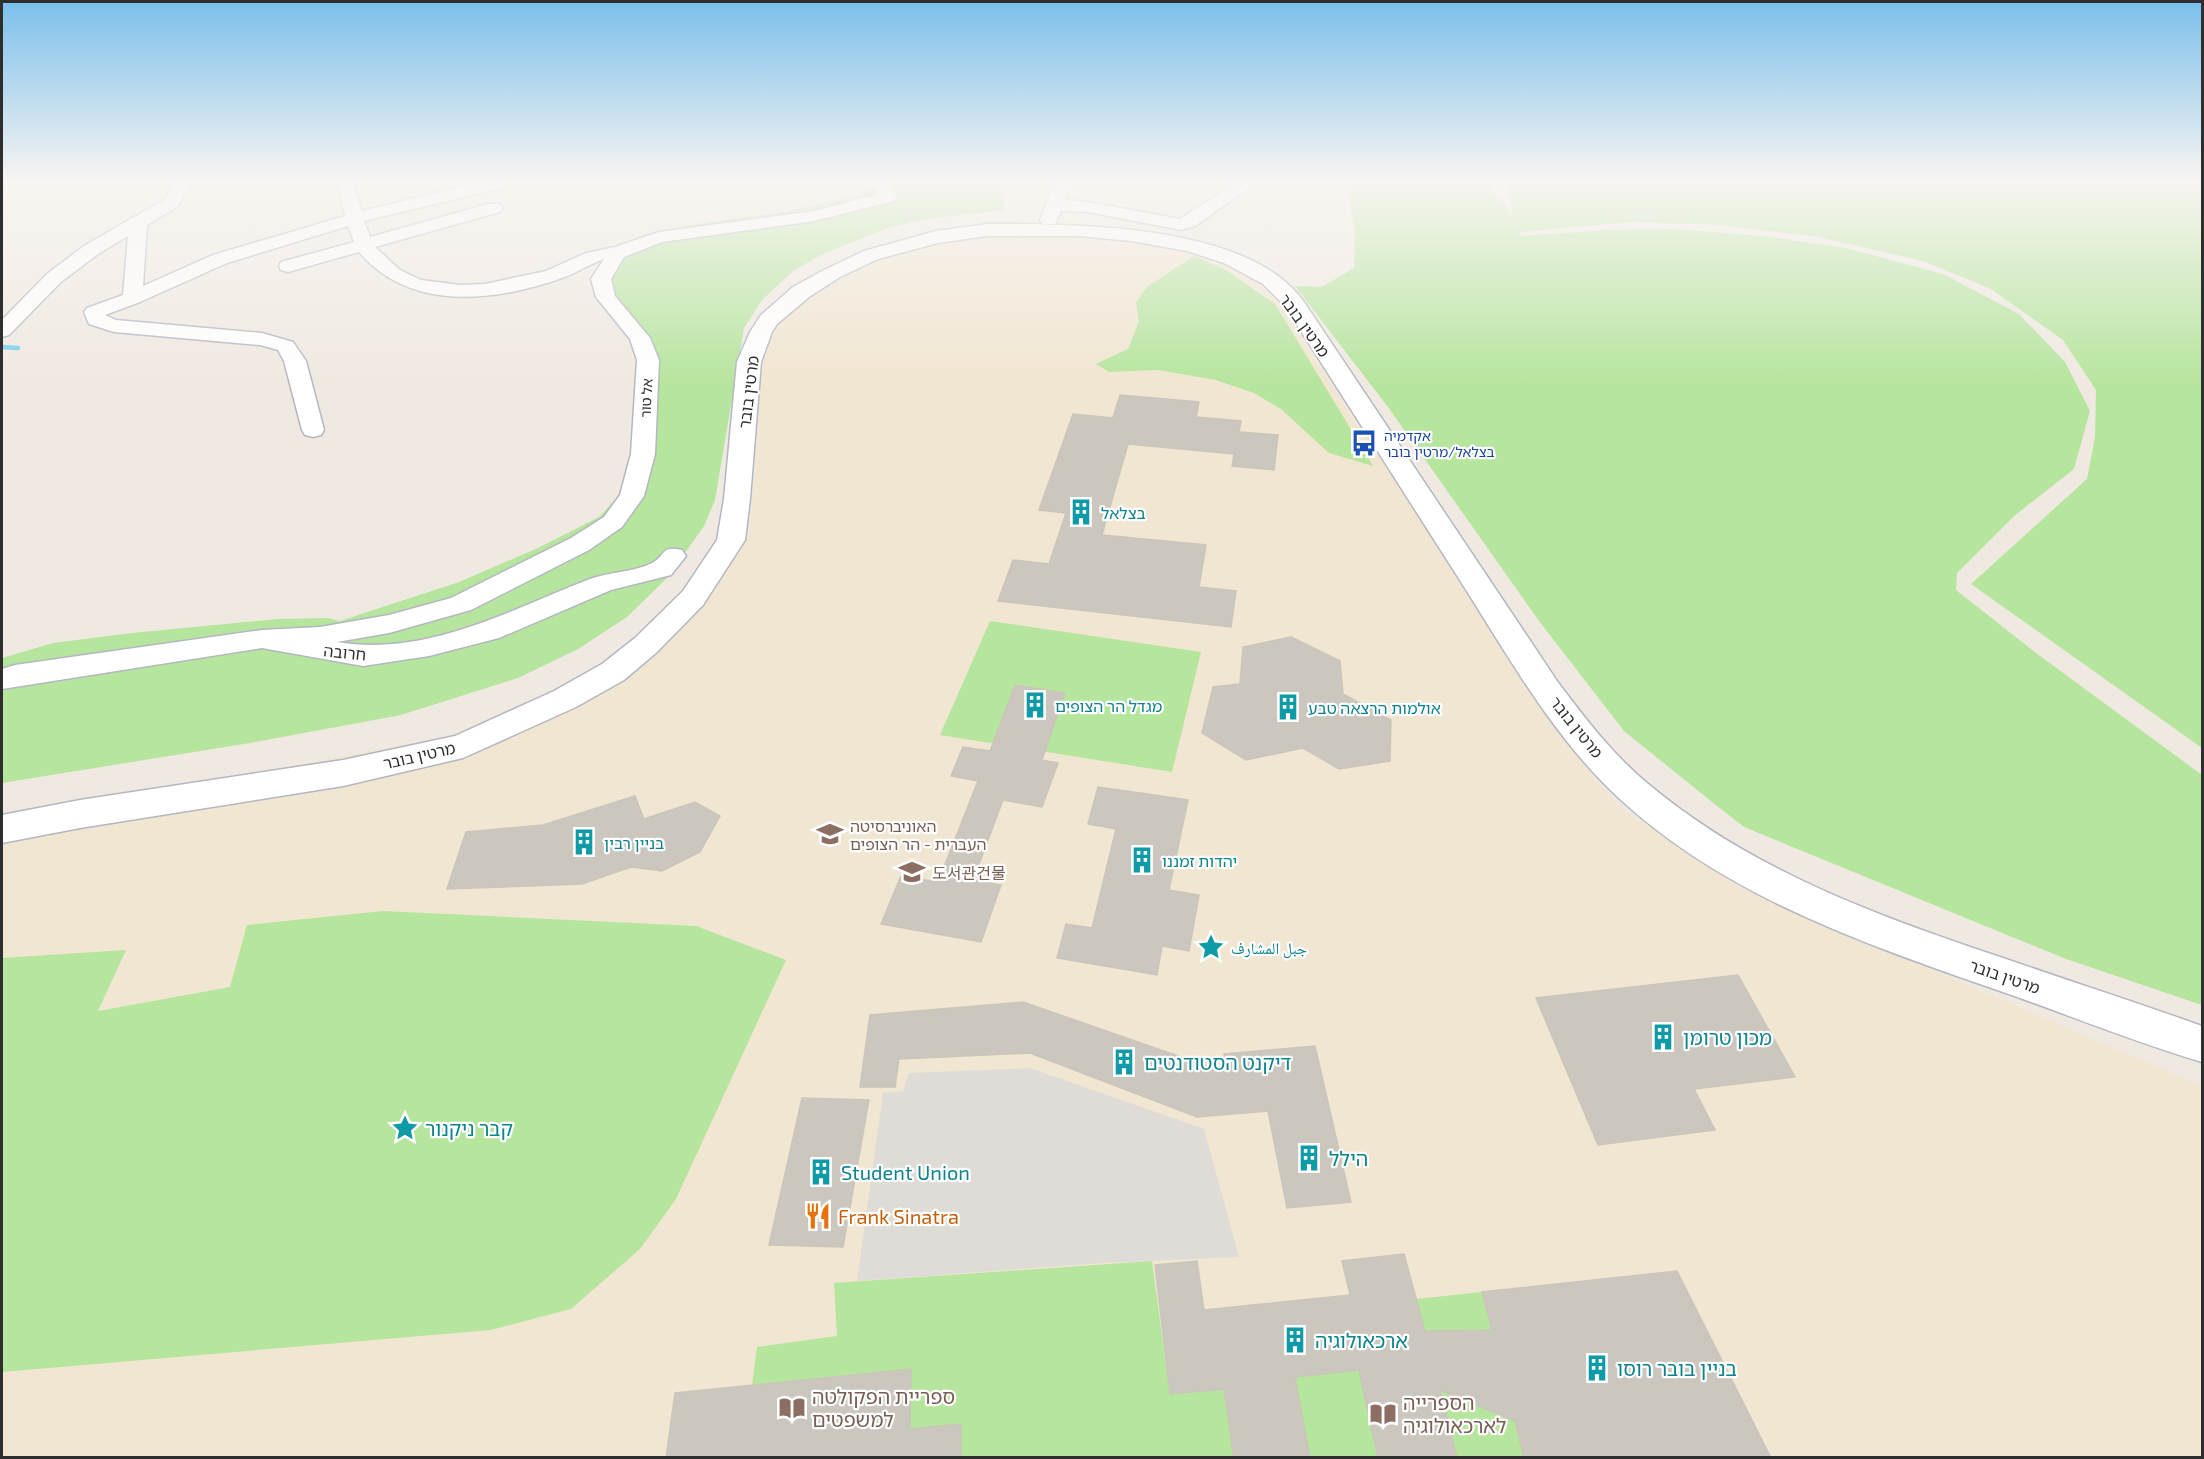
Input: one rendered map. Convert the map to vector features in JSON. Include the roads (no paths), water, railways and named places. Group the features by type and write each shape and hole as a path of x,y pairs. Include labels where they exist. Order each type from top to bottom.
{"street":[{"path":"2,331 54,278 96,247"},
{"path":"133,298 136,247"},
{"path":"260,247 220,259 133,298 94,312 96,320 114,326 262,339 286,346 295,361 313,430"},
{"path":"288,266 361,247"},
{"path":"366,247 386,270 408,282 440,290 470,291 497,288 554,275 599,255 609,252 617,253 633,247"},
{"name":"מרטין בובר","path":"2,829 80,814 343,773 463,746 565,699 613,672 646,645 693,598 730,540 737,499 749,362 768,320 789,301 816,282 850,264 897,247"},
{"name":"מרטין בובר","path":"1195,247 1230,258 1270,280 1293,302 1538,678 1606,764 1633,790 1708,847 1818,906 1887,936 2202,1044"},
{"name":"אל טור","path":"262,639 320,636 389,624 461,604 580,544 613,522 632,496 643,454 648,360 640,338 606,297 601,279 617,253"},
{"name":"חרובה","path":"2,679 15,675 262,639 363,656 429,647 489,632 602,584 662,569 674,556"}],"waterway":[{"path":"2,347 18,348"}],"place":[{"name":"אקדמיה בצלאל/מרטין בובר","path":"1364,443"},
{"name":"בצלאל","path":"1081,512"},
{"name":"מגדל הר הצופים","path":"1035,705"},
{"name":"אולמות הרצאה טבע","path":"1288,707"},
{"name":"האוניברסיטה העברית - הר הצופים","path":"830,834"},
{"name":"בניין רבין","path":"584,842"},
{"name":"יהדות זמננו","path":"1142,860"},
{"name":"도서관건물","path":"912,872"},
{"name":"جبل المشارف","path":"1211,947"},
{"name":"מכון טרומן","path":"1663,1037"},
{"name":"דיקנט הסטודנטים","path":"1124,1062"},
{"name":"קבר ניקנור","path":"405,1128"},
{"name":"הילל","path":"1309,1158"},
{"name":"Student Union","path":"821,1172"},
{"name":"Frank Sinatra","path":"818,1216"},
{"name":"ארכאולוגיה","path":"1295,1340"},
{"name":"בניין בובר רוסו","path":"1597,1368"},
{"name":"ספריית הפקולטה למשפטים","path":"792,1408"},
{"name":"הספרייה לארכאולוגיה","path":"1383,1414"}]}
